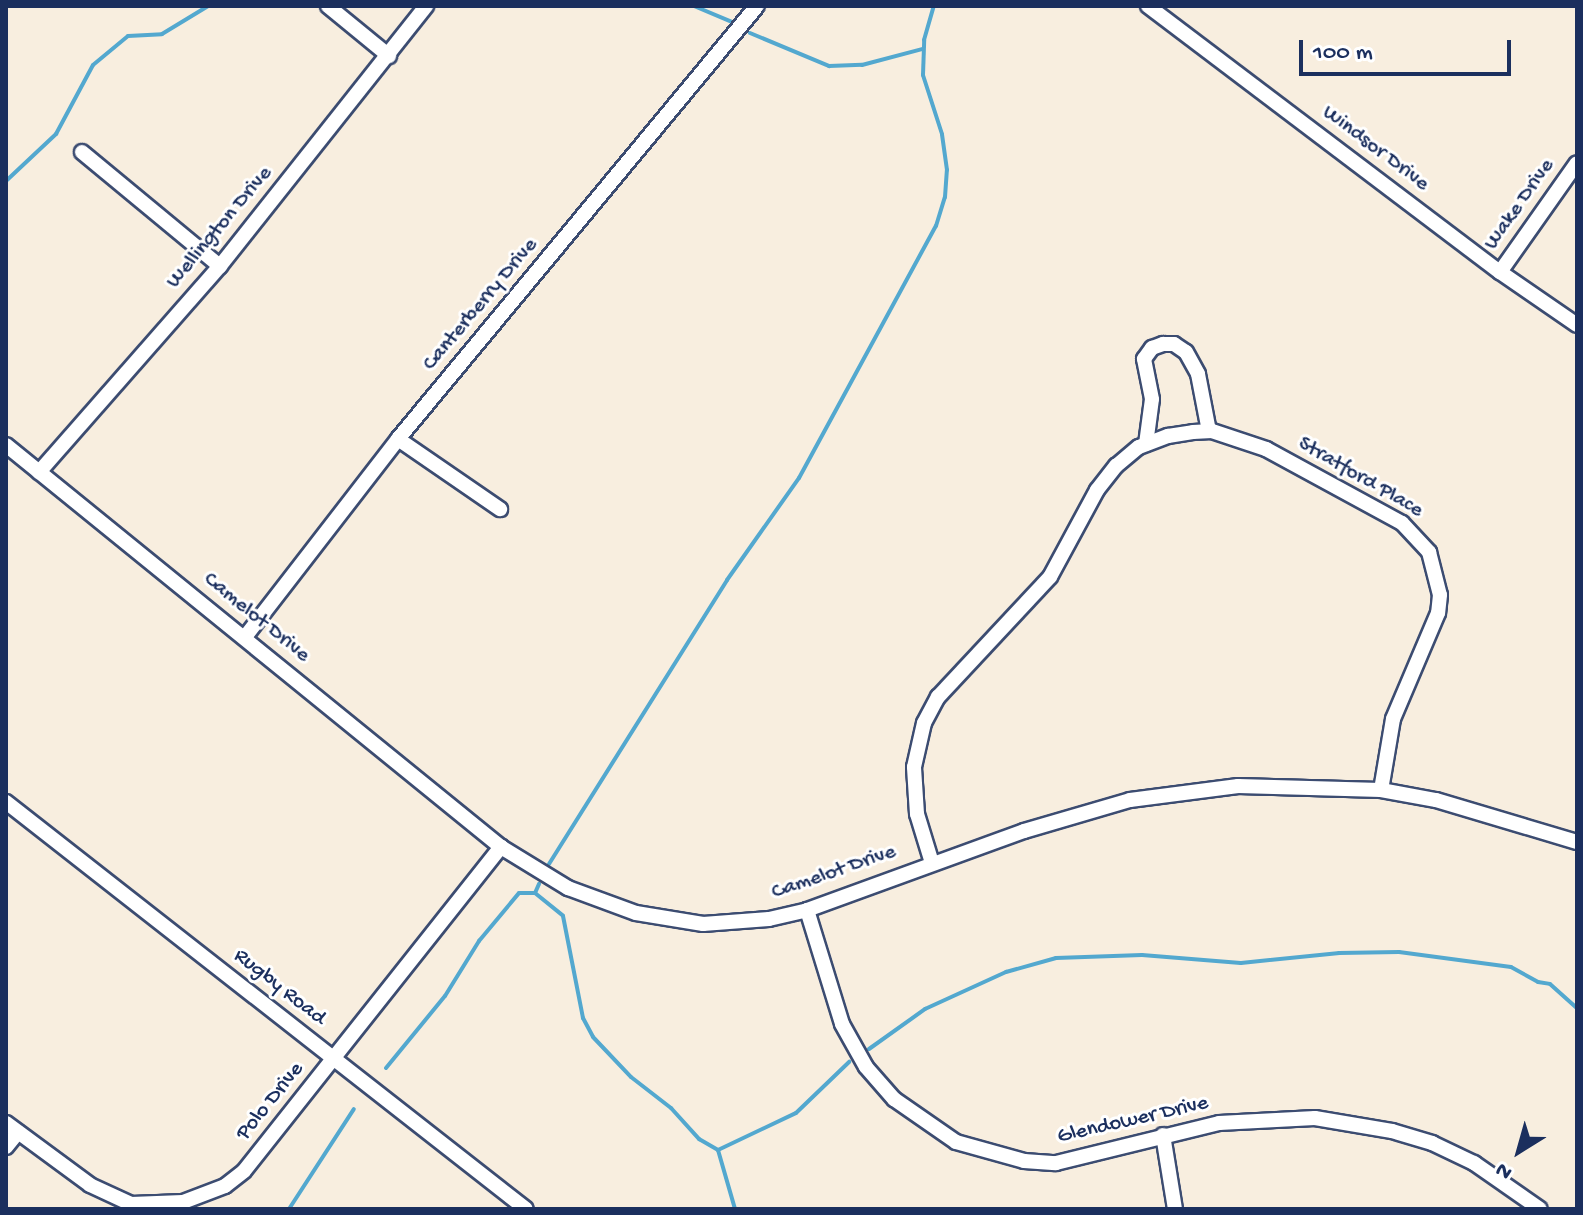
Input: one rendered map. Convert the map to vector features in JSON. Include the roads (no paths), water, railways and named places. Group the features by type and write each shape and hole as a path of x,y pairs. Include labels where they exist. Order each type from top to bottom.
{"street":[{"path":"328,6 389,56"},
{"name":"Wellington Drive","path":"39,472 220,266 426,6"},
{"name":"Canterberry Drive","path":"245,637 398,439 757,6"},
{"name":"Windsor Drive","path":"1148,6 1500,272 1577,325"},
{"path":"82,152 220,266"},
{"name":"Wake Drive","path":"1500,272 1577,163"},
{"path":"1146,444 1152,399 1144,359 1152,348 1163,344 1174,344 1186,352 1198,374 1209,431"},
{"name":"Stratford Place","path":"932,863 913,789 917,747 924,723 938,697 1050,577 1097,490 1116,466 1146,444 1168,436 1209,431 1266,449 1402,523 1429,552 1439,584 1438,613 1393,719 1381,790"},
{"path":"398,439 500,509"},
{"name":"Camelot Drive","path":"6,445 501,847 568,888 603,903 703,924 736,923 807,910 932,863 1130,800 1178,791 1300,785 1381,790 1436,800 1577,842"},
{"name":"Rugby Road","path":"6,802 334,1059 508,1204 526,1209"},
{"name":"Polo Drive","path":"12,1128 110,1197 131,1204 183,1202 206,1196 244,1171 501,847"},
{"name":"Glendower Drive","path":"807,910 848,1035 866,1067 894,1099 925,1124 956,1142 990,1154 1056,1163 1114,1151 1163,1135 1250,1119 1315,1118 1355,1122 1432,1143 1474,1163 1540,1209"},
{"path":"6,1147 12,1128"},
{"path":"1163,1135 1175,1209"}],"waterway":[{"path":"6,181 56,134 93,65 128,36 162,34 208,6"},
{"path":"694,6 732,22"},
{"path":"549,864 727,580 799,478 936,226 945,197 947,170 942,134 923,75 924,40 934,6"},
{"path":"750,33 829,66 862,65 922,49"},
{"path":"535,893 539,884"},
{"path":"386,1068 445,996 479,941 519,893 535,893 563,916 583,1018 593,1037 631,1077 671,1108 699,1139 718,1150"},
{"path":"869,1049 925,1009 1006,972 1056,958 1142,955 1241,963 1339,953 1399,952 1511,967 1538,982 1550,984 1577,1008"},
{"path":"718,1150 796,1113 849,1062"},
{"path":"289,1209 354,1109"},
{"path":"718,1150 735,1209"}]}
